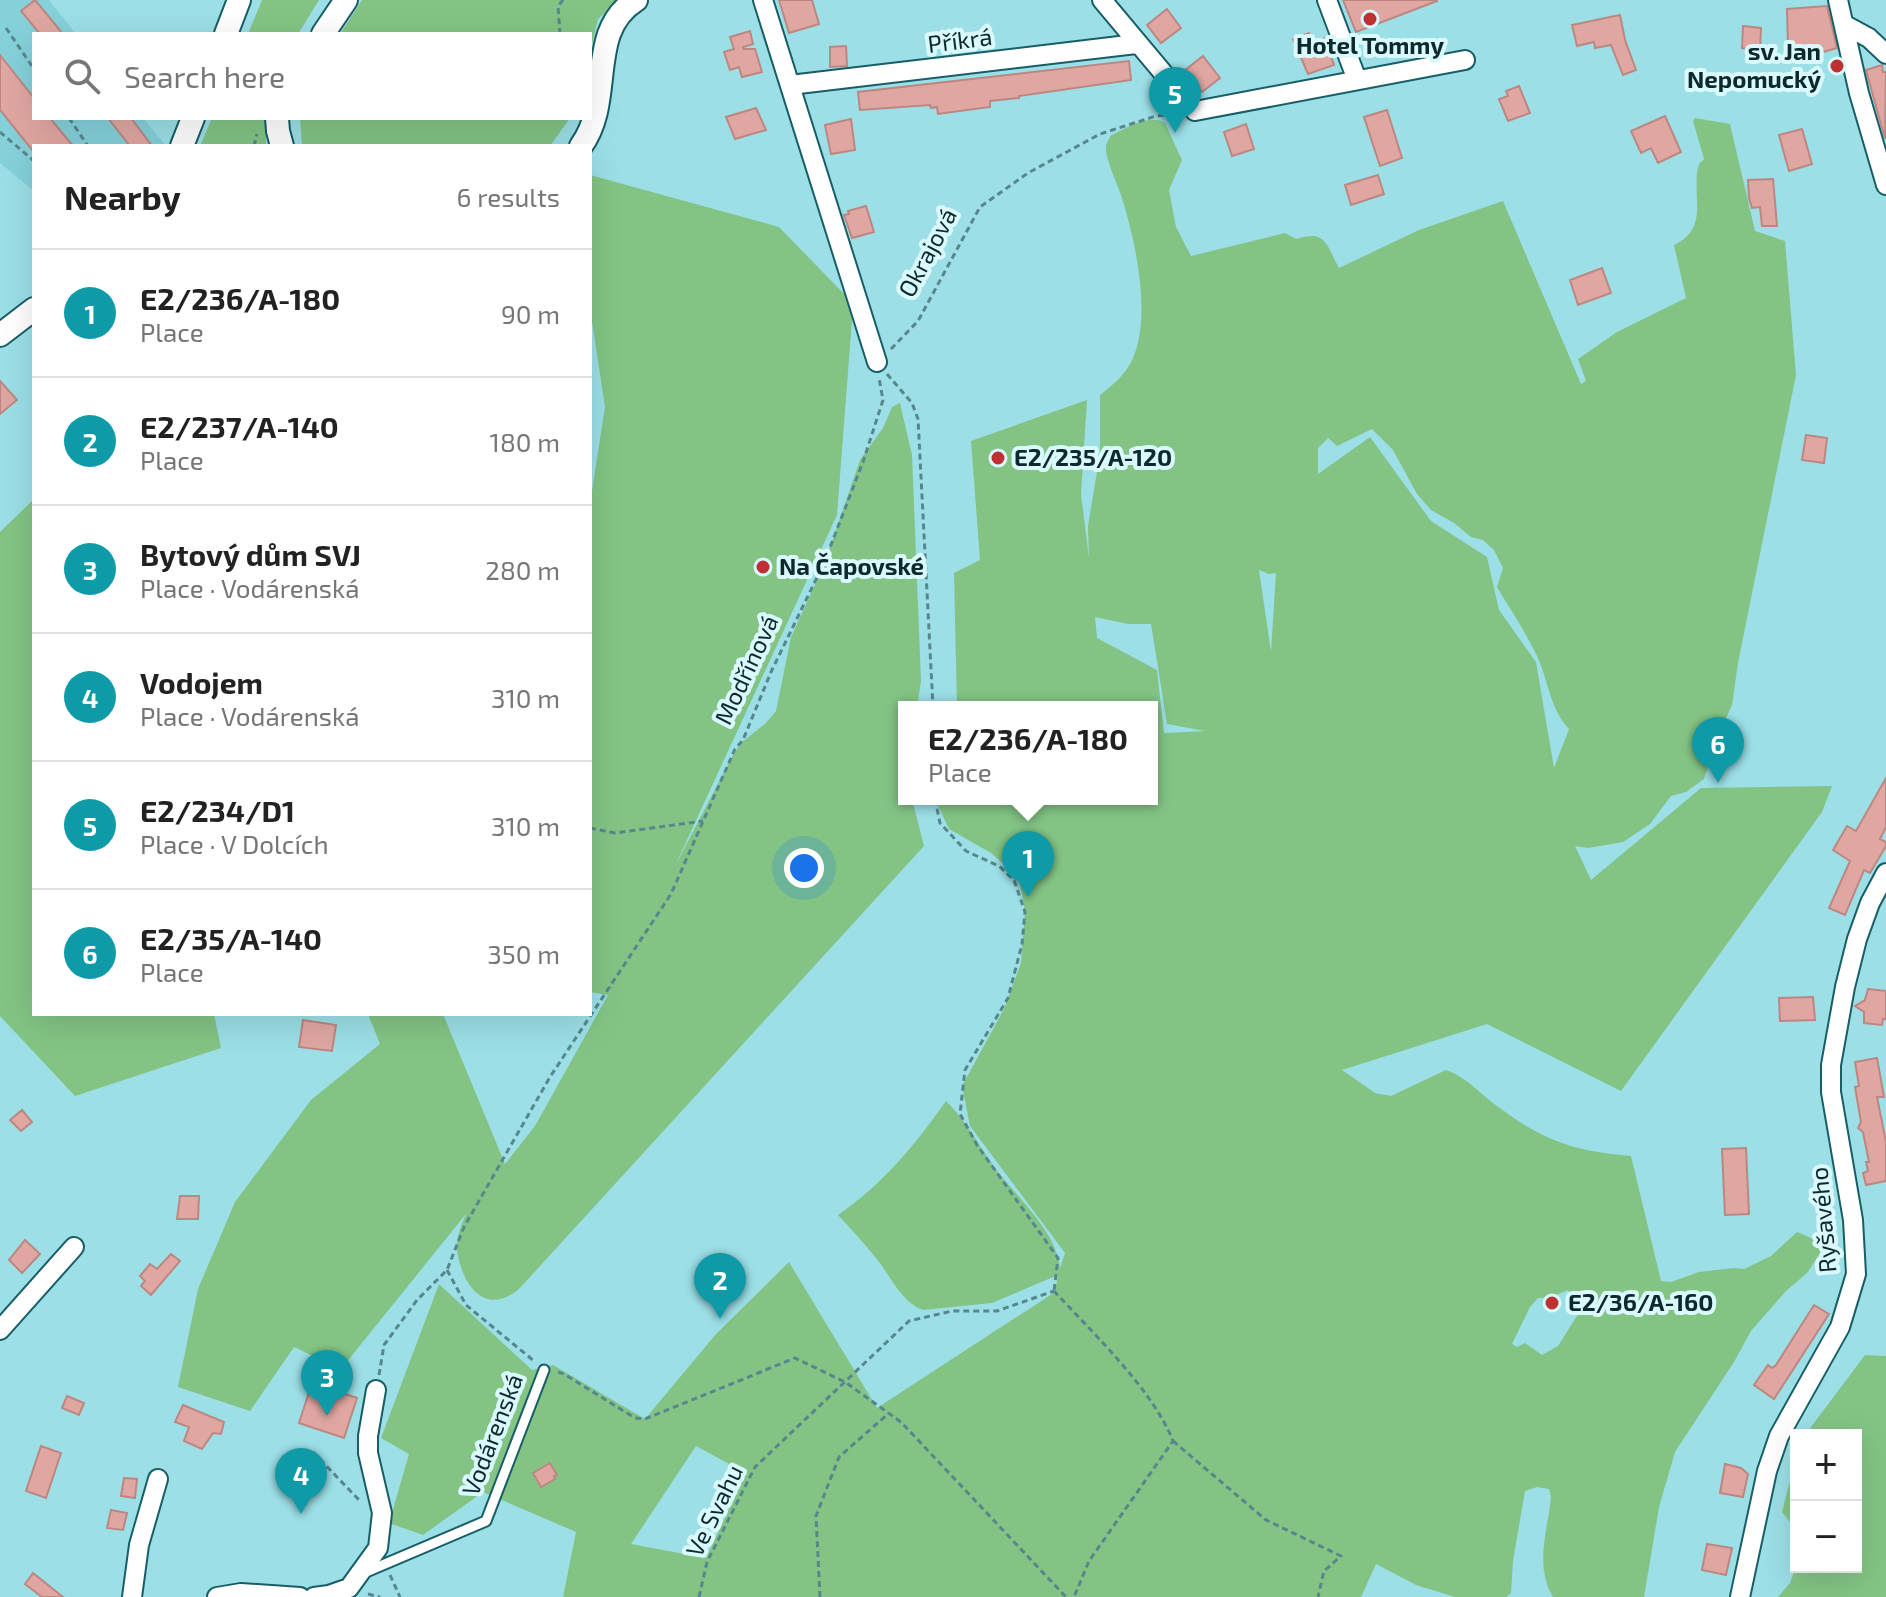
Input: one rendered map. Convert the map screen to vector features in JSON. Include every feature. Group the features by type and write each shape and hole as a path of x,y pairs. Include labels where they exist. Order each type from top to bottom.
{"street":[{"path":"227,32 239,0"},
{"path":"324,32 346,0"},
{"path":"582,144 593,124 604,74 606,37 618,15 636,0"},
{"path":"763,0 877,362"},
{"path":"1102,0 1195,111 1465,60"},
{"path":"1327,0 1357,80"},
{"path":"1838,0 1859,93 1886,185"},
{"path":"1845,25 1869,38 1886,54"},
{"name":"Příkrá","path":"790,85 1136,44"},
{"path":"277,120 281,144"},
{"path":"0,335 32,311"},
{"name":"Ryšavého","path":"1740,1597 1763,1485 1779,1436 1840,1327 1856,1274 1853,1220 1831,1092 1831,1065 1857,939 1870,903 1886,873"},
{"path":"0,1330 74,1247"},
{"path":"314,1597 329,1595 353,1582 378,1548 382,1513 368,1453 369,1418 376,1390"},
{"path":"132,1597 139,1545 158,1479"},
{"path":"217,1597 241,1593 300,1597"}],"lane":[{"name":"Vodárenská","path":"353,1582 486,1521 544,1370"}],"path":[{"path":"560,32 558,6 563,0"},
{"path":"6,28 32,66"},
{"name":"Okrajová","path":"877,362 918,321 980,207 1028,173 1100,134 1156,116 1195,111"},
{"path":"70,120 87,144"},
{"path":"0,132 32,159"},
{"path":"877,362 912,403 918,419 933,701"},
{"name":"Modřínová","path":"592,1013 671,894 735,749 743,740 771,672 824,563 883,400 877,362"},
{"path":"936,805 940,823 966,851 999,866 1014,880 1025,912 1022,944 1008,998 965,1070 960,1114 977,1145 1058,1258 1054,1291 1109,1350 1165,1421 1173,1441 1266,1520 1341,1556 1324,1571 1318,1597"},
{"path":"592,828 615,833 703,821"},
{"name":"Modřínová","path":"447,1270 464,1227 550,1077 590,1016"},
{"path":"376,1390 384,1345 417,1300 447,1270 466,1305 544,1370 564,1374 635,1418 645,1419 795,1358 845,1382 901,1422 1066,1597"},
{"name":"Ve Svahu","path":"699,1597 707,1562 755,1467 909,1321 952,1311 997,1311 1054,1291"},
{"path":"820,1597 816,1516 839,1457 889,1413"},
{"path":"1074,1597 1089,1561 1173,1441"},
{"path":"313,1452 382,1524"}],"shaded area":[{"path":"0,0 49,0 74,32 32,32 32,120 145,120 164,144 32,144 32,189 0,163"}],"green space":[{"path":"262,0 319,0 299,32 249,32"},
{"path":"362,0 619,0 598,19 592,44 592,32 341,32"},
{"path":"1695,118 1730,124 1755,231 1785,241 1796,375 1732,705 1704,779 1686,792 1671,796 1650,824 1623,842 1588,848 1575,846 1591,880 1701,788 1832,786 1822,812 1621,1091 1487,1024 1342,1070 1375,1093 1391,1096 1446,1070 1545,1136 1592,1151 1631,1156 1661,1281 1671,1282 1699,1272 1744,1269 1771,1256 1797,1232 1818,1241 1821,1251 1808,1272 1786,1291 1751,1331 1675,1452 1659,1507 1644,1597 1553,1597 1547,1585 1543,1560 1551,1497 1549,1489 1537,1487 1525,1491 1511,1593 1506,1597 1455,1597 1416,1585 1376,1564 1361,1597 563,1597 576,1532 483,1492 423,1535 389,1523 409,1454 381,1438 439,1284 532,1370 553,1365 645,1419 716,1334 789,1262 877,1408 1055,1292 1058,1275 992,1303 923,1310 908,1301 838,1215 869,1191 897,1163 946,1101 1044,1228 1052,1241 1060,1268 1065,1253 970,1126 962,1086 1004,1009 1021,963 1025,912 1019,877 991,853 949,829 938,805 1158,805 1158,701 957,701 954,573 980,560 971,441 1087,400 1081,494 1089,558 1088,526 1100,453 1100,395 1130,364 1139,340 1141,320 1136,254 1106,152 1110,136 1145,121 1165,123 1182,160 1169,190 1176,227 1191,256 1285,233 1296,239 1306,236 1320,238 1328,246 1339,268 1419,230 1503,201 1581,384 1586,381 1578,359 1617,332 1686,298 1674,245 1684,239 1695,223 1697,172 1704,159 1693,121","holes":["1372,429 1393,450 1417,494 1431,510 1471,537 1483,540 1494,550 1503,568 1497,587 1532,645 1558,713 1569,729 1554,768 1536,662 1499,610 1487,557 1431,521 1370,437 1318,474 1318,448 1328,438 1337,446","1259,570 1276,573 1271,652","1095,617 1128,624 1151,624 1167,724 1205,731 1164,733 1157,670 1097,638","1568,1290 1580,1311 1558,1346 1542,1355 1525,1343 1517,1347 1512,1344 1530,1307 1538,1298 1549,1298","696,1446 746,1473 706,1558 631,1544"]},
{"path":"211,120 266,120 266,144 201,144"},
{"path":"300,120 569,120 551,144 302,144"},
{"path":"592,176 779,227 847,297 852,320 837,515 675,866 741,743 776,711 791,637 824,565 860,460 883,428 892,407 900,403 912,455 921,681 918,701 898,701 898,805 914,805 924,846 519,1289 495,1300 476,1293 469,1284 463,1274 457,1249 458,1235 466,1214 341,1369 294,1347 250,1411 178,1387 198,1289 235,1202 311,1100 380,1044 369,1016 444,1016 505,1164 535,1126 608,995 592,992 592,491 605,407 592,321"},
{"path":"32,501 32,1016 214,1016 221,1048 75,1096 0,1016 0,532"},
{"path":"1865,1355 1886,1356 1886,1597 1778,1597 1794,1573 1862,1573 1862,1429 1810,1429"},
{"path":"1790,1481 1790,1522 1782,1512"}],"building":[{"path":"35,0 61,32 38,32 21,11"},
{"path":"779,0 812,0 819,24 789,33"},
{"name":"Hotel Tommy","path":"1343,0 1437,0 1437,1 1356,32"},
{"path":"1827,6 1837,48 1823,52 1821,46 1788,47 1787,9"},
{"path":"1167,9 1181,28 1161,43 1147,25"},
{"path":"1620,15 1636,70 1623,75 1611,45 1595,48 1594,42 1577,46 1572,25"},
{"path":"1743,26 1761,28 1760,50 1742,48"},
{"path":"750,31 753,44 743,47 755,49 762,72 742,77 739,67 730,70 724,52 734,49 730,37"},
{"path":"1309,33 1312,43 1325,38 1334,65 1308,74 1293,39"},
{"path":"846,46 847,66 830,67 830,47"},
{"path":"0,55 32,95 32,120 52,120 71,144 32,144 32,150 0,110"},
{"path":"1203,56 1220,78 1202,92 1184,71"},
{"path":"1129,61 1131,80 990,101 990,107 938,114 937,107 931,108 930,105 860,110 858,92"},
{"path":"1882,65 1883,72 1886,72 1885,139 1866,70"},
{"path":"1519,86 1530,113 1508,121 1499,99 1508,96 1506,91"},
{"path":"756,108 766,130 735,139 726,117"},
{"path":"1387,110 1402,158 1380,166 1364,117"},
{"path":"1665,116 1681,152 1658,163 1651,148 1641,153 1631,131"},
{"path":"851,119 855,150 831,154 825,125"},
{"path":"110,120 132,120 150,144 128,144"},
{"path":"1246,124 1254,149 1232,156 1224,132"},
{"path":"1802,129 1812,164 1789,171 1779,135"},
{"path":"1378,175 1384,194 1351,205 1345,185"},
{"path":"1773,179 1777,226 1762,226 1760,207 1752,208 1748,180"},
{"path":"866,206 874,232 852,238 844,215"},
{"path":"1602,268 1611,293 1578,305 1570,280"},
{"path":"0,381 17,400 0,414"},
{"path":"1806,435 1827,438 1824,463 1802,460"},
{"path":"1886,778 1886,827 1880,839 1886,842 1886,846 1870,873 1864,870 1845,915 1829,908 1850,861 1833,850 1847,826 1856,831"},
{"path":"1868,989 1886,991 1886,1019 1883,1019 1882,1025 1864,1023 1864,1012 1855,1006 1865,1000"},
{"path":"1813,997 1815,1020 1780,1021 1779,998"},
{"path":"303,1020 336,1025 332,1051 299,1047"},
{"path":"1877,1058 1884,1097 1877,1097 1886,1142 1886,1181 1866,1185 1863,1173 1868,1171 1866,1162 1869,1162 1863,1132 1858,1128 1861,1122 1855,1087 1859,1086 1855,1062"},
{"path":"22,1110 32,1122 21,1131 10,1120"},
{"path":"1746,1148 1749,1214 1725,1215 1722,1149"},
{"path":"180,1196 199,1196 198,1219 177,1219"},
{"path":"25,1240 40,1254 22,1273 9,1260"},
{"path":"171,1254 180,1261 151,1295 141,1286 145,1281 140,1276 150,1264 157,1269"},
{"path":"1814,1305 1829,1314 1774,1399 1754,1385 1768,1365 1772,1368 1776,1365"},
{"path":"312,1383 357,1398 344,1438 299,1423"},
{"path":"67,1396 84,1403 79,1415 62,1408"},
{"path":"183,1405 224,1422 221,1434 213,1433 202,1449 184,1441 189,1427 175,1422"},
{"path":"41,1446 61,1453 46,1498 26,1491"},
{"path":"550,1463 557,1475 541,1487 533,1473"},
{"path":"1725,1464 1741,1468 1748,1474 1743,1497 1720,1493"},
{"path":"124,1478 137,1479 135,1498 121,1496"},
{"path":"111,1510 127,1513 123,1530 107,1528"},
{"path":"1707,1544 1732,1548 1726,1575 1702,1570"},
{"path":"33,1573 63,1597 42,1597 25,1584"}],"place":[{"name":"Hotel Tommy","path":"1370,19"},
{"name":"sv. Jan Nepomucký","path":"1837,66"},
{"name":"E2/234/D1","path":"1175,133"},
{"name":"E2/235/A-120","path":"998,458"},
{"name":"Na Čapovské","path":"763,567"},
{"name":"E2/35/A-140","path":"1718,783"},
{"name":"E2/236/A-180","path":"1028,897"},
{"name":"E2/36/A-160","path":"1552,1303"},
{"name":"E2/237/A-140","path":"720,1319"},
{"name":"Bytový dům SVJ","path":"327,1416"},
{"name":"Vodojem","path":"301,1514"}]}
